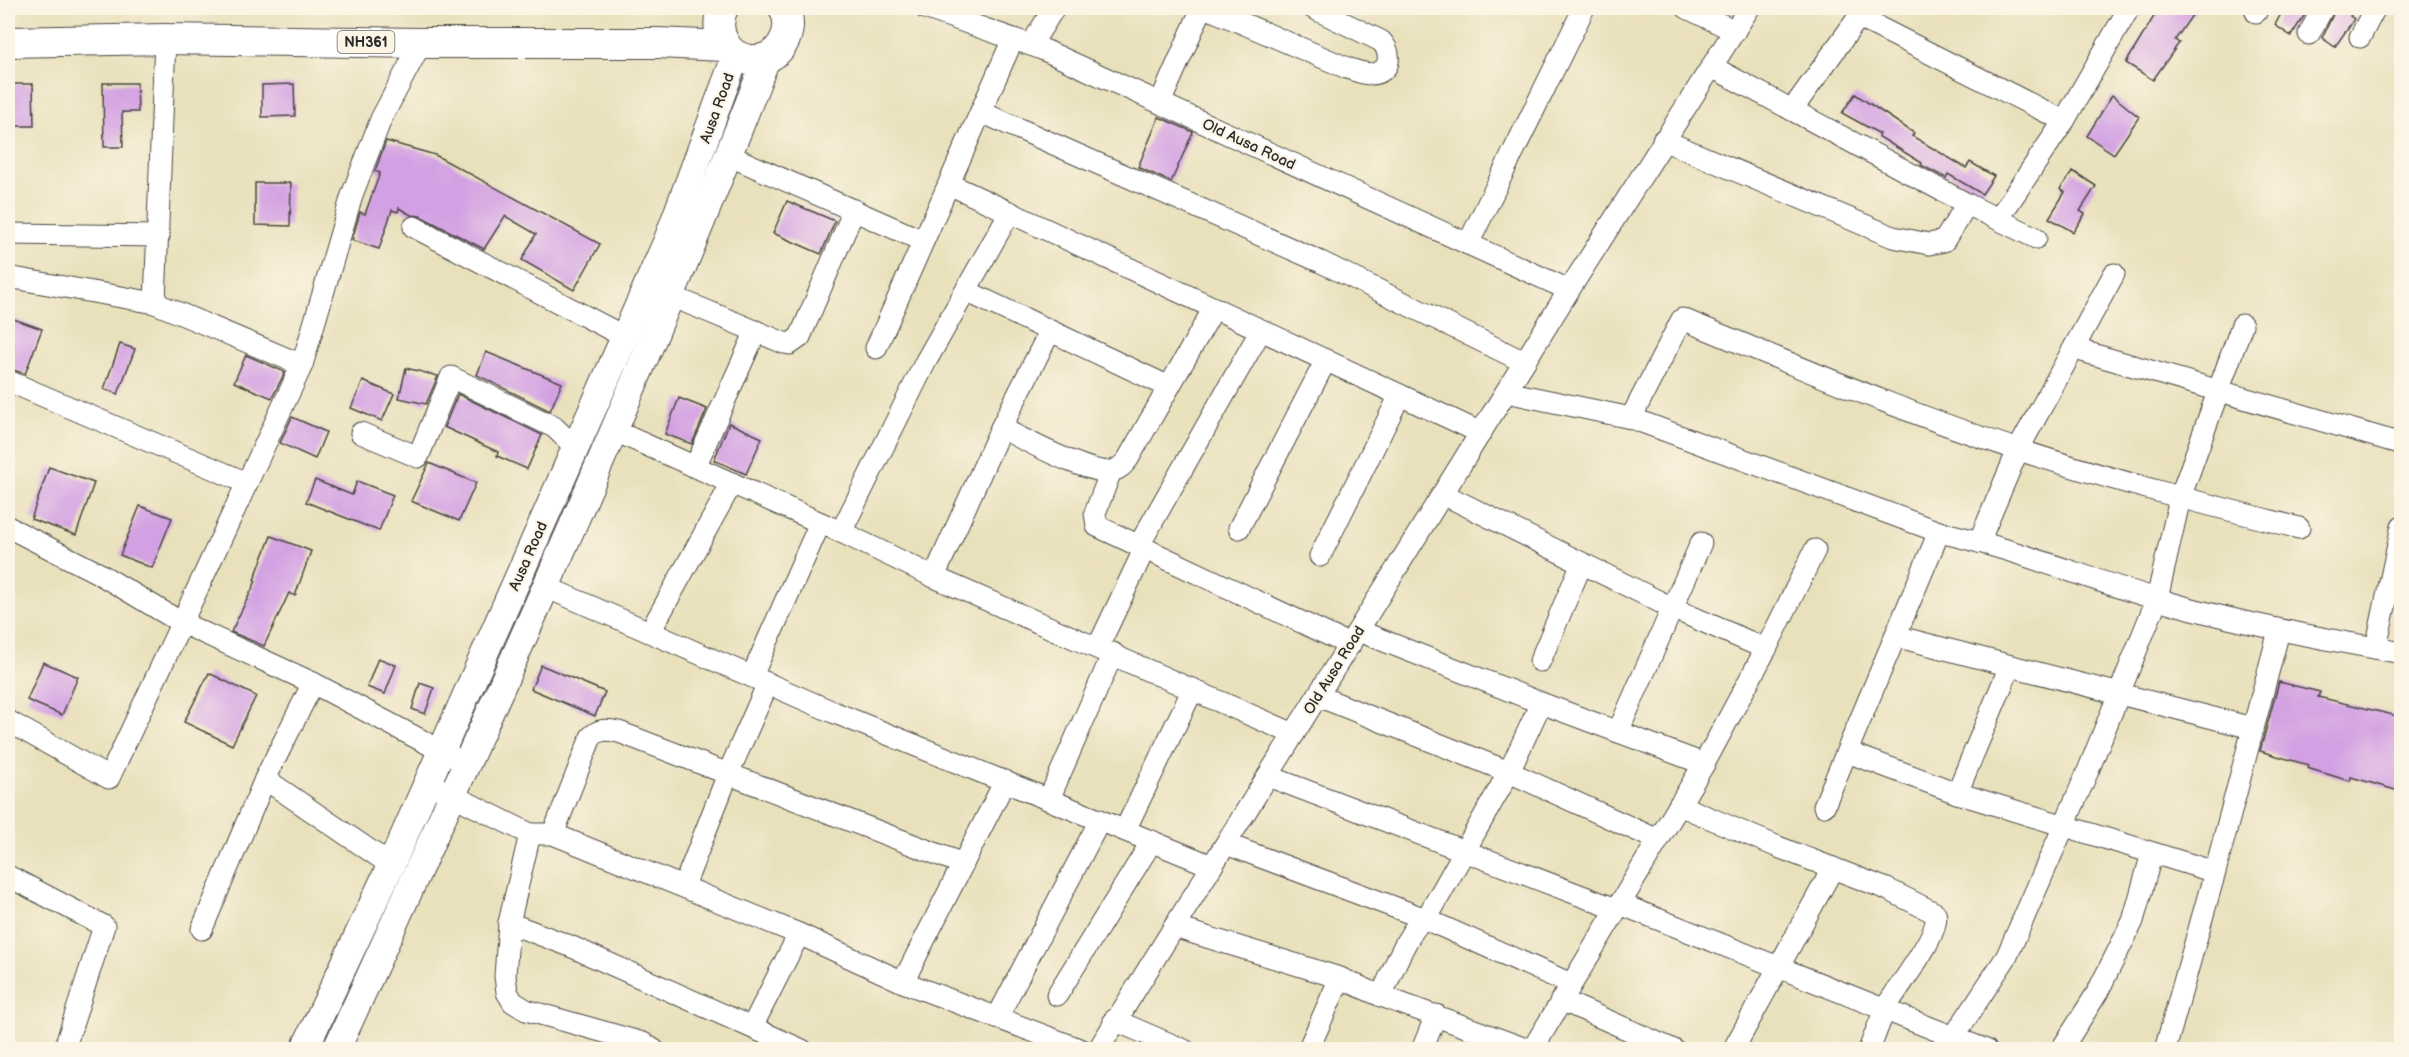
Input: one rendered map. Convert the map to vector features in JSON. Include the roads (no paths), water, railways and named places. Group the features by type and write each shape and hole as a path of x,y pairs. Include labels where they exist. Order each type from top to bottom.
{"highway":[{"path":"723,8 719,17 719,32 731,50"},
{"path":"767,57 779,50 787,38 790,13"},
{"name":"NH361","path":"8,42 165,39 421,44 609,43 731,50"},
{"name":"Ausa Road","path":"731,50 751,60 767,57"}],"main road":[{"name":"Ausa Road","path":"304,1050 391,865 667,241 731,50"},
{"path":"336,1050 615,431 767,57"}],"street":[{"name":"Old Ausa Road","path":"926,8 1022,42 1569,290"},
{"path":"876,348 981,112 1022,42 1054,8"},
{"path":"1160,103 1204,8 1347,68 1368,74 1377,73 1388,63 1387,48 1381,41 1313,8"},
{"path":"1468,244 1584,8"},
{"path":"1687,8 1735,31"},
{"name":"Old Ausa Road","path":"1098,1050 1114,1020 1226,844 1524,362 1749,8"},
{"path":"1998,219 2064,121 2129,8"},
{"path":"2309,34 2323,8"},
{"path":"2360,37 2375,8"},
{"path":"1792,110 1862,12 2064,121"},
{"path":"156,303 165,39"},
{"path":"8,721 110,778 302,364 352,195 381,119 421,44"},
{"path":"1712,67 1967,204 2036,238"},
{"path":"981,112 1321,262 1524,362"},
{"path":"1663,140 1893,237 1929,244 1944,241 1967,204"},
{"path":"728,155 923,240"},
{"path":"949,184 1481,433"},
{"path":"670,296 790,344 800,337 854,210"},
{"path":"841,532 926,362 1010,212"},
{"path":"414,227 625,337"},
{"path":"8,234 159,236"},
{"path":"1979,542 2018,450 2114,274"},
{"path":"8,277 156,303 302,364"},
{"path":"966,291 1169,387"},
{"path":"1001,428 1079,464 1100,471 1120,468 1128,459 1214,308"},
{"path":"1631,418 1682,319 1878,398 2018,450 2180,498 2299,528"},
{"path":"1949,1043 2007,956 2119,695 2157,599 2180,498 2242,326"},
{"path":"1049,799 1141,548 1262,330"},
{"path":"934,577 1001,428 1050,331"},
{"path":"695,467 756,332"},
{"path":"2074,349 2402,444"},
{"path":"1239,528 1326,360"},
{"path":"362,433 418,457 451,376 554,427 576,448"},
{"path":"8,381 247,483"},
{"path":"1506,392 1631,418 1939,532 1979,542 2157,599 2279,631 2402,653"},
{"path":"1320,556 1400,395"},
{"path":"615,431 841,532 934,577 1294,734"},
{"path":"1111,471 1095,513 1097,526 1141,548 1354,638 1541,703 1704,764"},
{"path":"650,632 732,483"},
{"path":"1443,494 1672,608 1766,649"},
{"path":"684,886 728,774 760,680 820,523"},
{"path":"2376,648 2402,526"},
{"path":"8,527 98,573 182,623 313,683 466,765"},
{"path":"1824,806 1939,532"},
{"path":"1618,732 1701,543"},
{"path":"1174,927 1340,978 1381,996 1531,1050 1704,764 1766,649 1815,549"},
{"path":"1540,661 1582,563"},
{"path":"546,587 760,680 1212,866"},
{"path":"2165,1050 2216,872 2279,631"},
{"path":"1895,636 2252,728"},
{"path":"1957,793 2010,666"},
{"path":"202,929 265,779 313,683"},
{"path":"1125,830 1193,689"},
{"path":"1318,696 1509,772 1658,840"},
{"path":"1381,996 1412,933 1423,918 1429,914 1509,772 1541,703"},
{"path":"552,834 591,737 598,730 620,732 963,864"},
{"path":"1847,752 1957,793 2216,872"},
{"path":"1268,776 1464,852 1778,966 1885,1009 1949,1043 1986,1050"},
{"path":"265,779 391,865"},
{"path":"903,982 1005,781"},
{"path":"428,782 530,834 552,834 799,934 903,982 1082,1050"},
{"path":"1679,805 1887,889 1930,909 1938,918 1933,934 1885,1009 1869,1050"},
{"path":"997,1018 1100,820"},
{"path":"530,834 509,923 505,976 507,992 513,1002 525,1010 643,1043 654,1050"},
{"path":"1057,995 1152,841"},
{"path":"1226,844 1423,918 1674,1050"},
{"path":"2061,1050 2097,993 2133,921 2152,853"},
{"path":"1733,1050 1833,868"},
{"path":"9,879 104,926 64,1050"},
{"path":"509,923 570,946 802,1050"},
{"path":"752,1027 799,934"},
{"path":"1308,1050 1340,978"},
{"path":"1422,1050 1436,1015"},
{"path":"1114,1020 1158,1044 1184,1050"}]}
